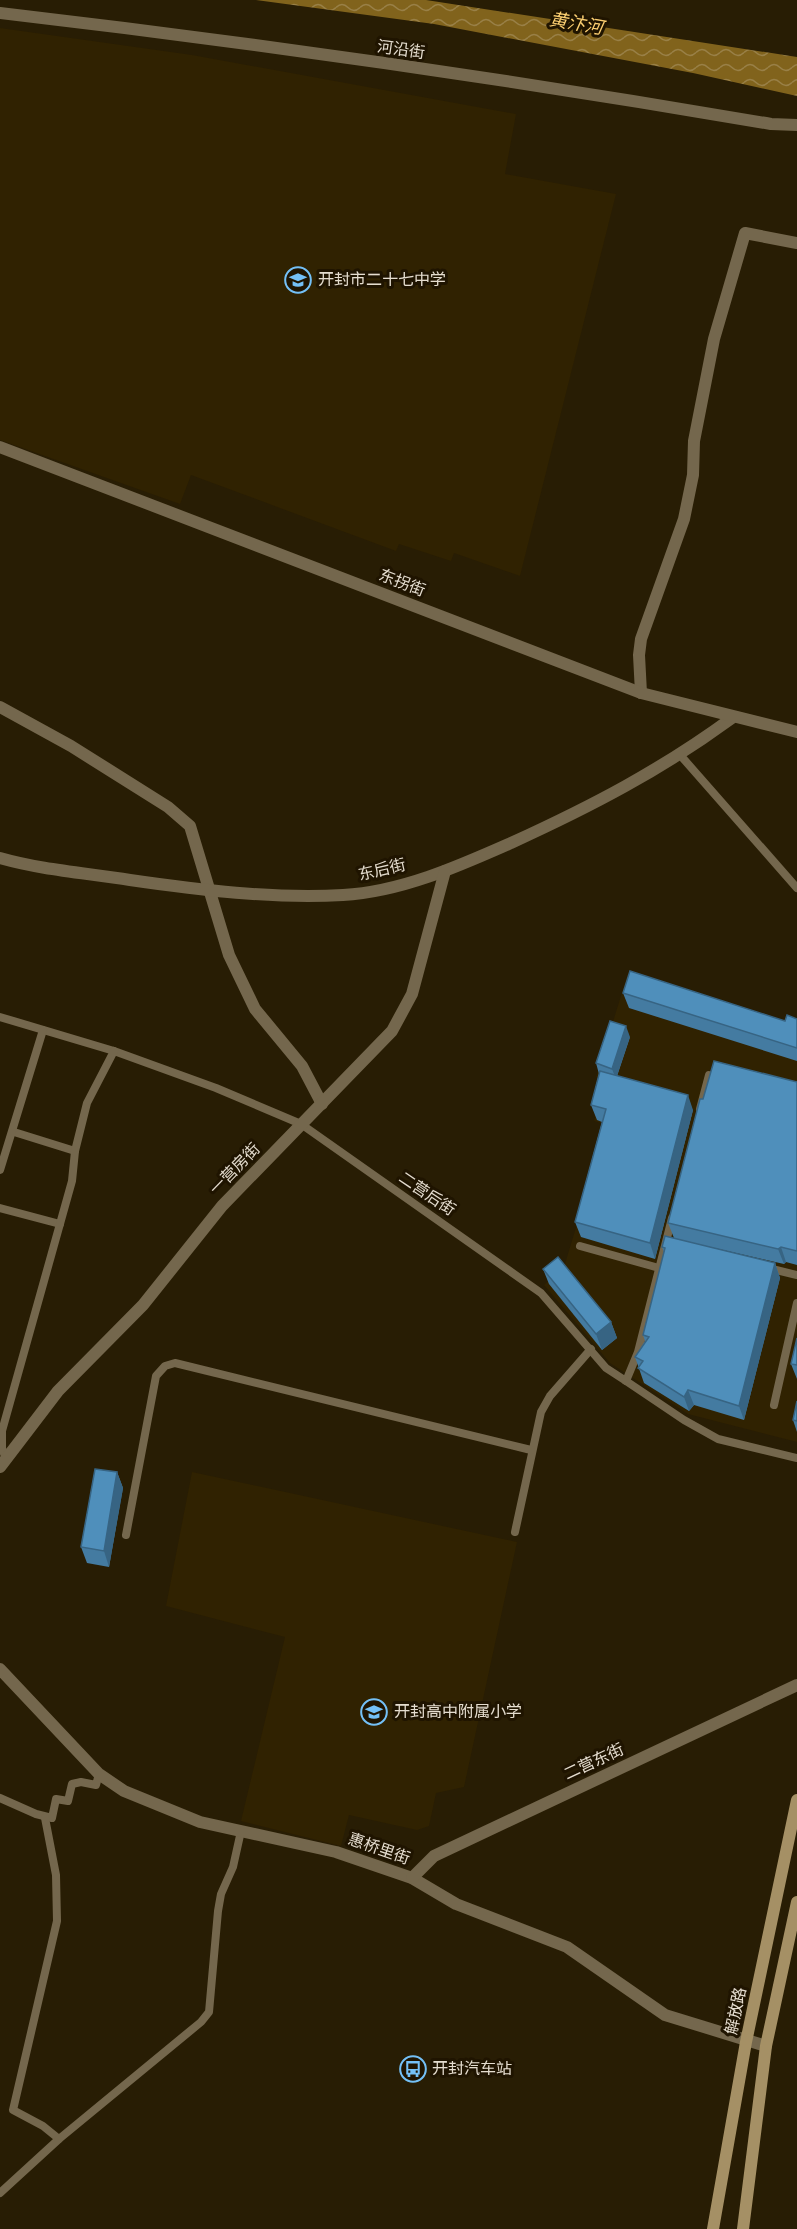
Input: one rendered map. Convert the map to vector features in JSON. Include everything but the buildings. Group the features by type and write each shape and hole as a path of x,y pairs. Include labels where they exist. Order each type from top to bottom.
{"main road":[{"name":"解放路","path":"713,2229 746,2042 797,1800"},
{"path":"743,2229 766,2046 797,1902"}],"street":[{"name":"河沿街","path":"0,13 174,33 572,90 771,124 797,126"},
{"path":"641,693 639,656 641,639 684,519 693,475 694,441 714,339 745,233 797,243"},
{"name":"东拐街","path":"0,447 641,693 732,718 797,732"},
{"path":"0,706 70,746 182,817 190,826 229,955 255,1009 302,1066 322,1104"},
{"name":"东后街","path":"0,858 143,882 255,893 345,895 393,886 445,871 592,806 681,756 732,718"},
{"name":"一营房街","path":"3,1463 58,1391 143,1305 222,1206 392,1031 412,994 445,871"},
{"name":"惠桥里街","path":"0,1670 99,1774 124,1791 156,1806 200,1822 336,1852 412,1878 456,1904 567,1947 665,2015 746,2042 766,2046"},
{"name":"二营东街","path":"412,1878 434,1856 797,1685"}],"lane":[{"path":"681,756 797,888"},
{"name":"二营后街","path":"0,1017 114,1051 216,1088 301,1124 541,1293 558,1316 591,1349 606,1368 684,1420 718,1438 797,1458"},
{"path":"0,1170 14,1132 43,1030"},
{"path":"3,1463 2,1431 72,1181 75,1151 87,1103 114,1051"},
{"path":"697,1120 709,1075"},
{"path":"14,1132 75,1151"},
{"path":"0,1208 60,1224"},
{"path":"626,1381 638,1352 674,1209"},
{"path":"665,1243 676,1246"},
{"path":"580,1246 659,1268"},
{"path":"753,1264 797,1275"},
{"path":"774,1405 797,1303"},
{"path":"515,1532 541,1412 550,1396 591,1349"},
{"path":"126,1535 156,1376 165,1366 176,1363 531,1450"},
{"path":"0,1798 45,1818 52,1818 56,1799 68,1801 72,1784 81,1782 96,1785 99,1774"},
{"path":"45,1818 56,1875 57,1921 13,2110 43,2126 59,2139"},
{"path":"0,2193 59,2139 201,2022 209,2012 221,1894 233,1867 241,1831"}],"shaded area":[{"name":"开封市二十七中学","path":"0,28 192,55 516,114 505,174 616,194 520,576 454,553 451,561 399,544 396,551 191,475 180,504 0,440"},
{"path":"628,973 797,1026 797,1442 688,1414 610,1363 544,1285 564,1267 607,1125 594,1121 606,1081 596,1077"},
{"name":"开封高中附属小学","path":"192,1472 517,1542 464,1787 436,1793 429,1826 417,1830 349,1815 341,1846 241,1821 285,1637 166,1606"}],"water":[{"name":"黄汴河","path":"256,0 426,0 797,57 797,96 693,73 434,24"}],"place":[{"name":"开封市二十七中学","path":"298,280"},
{"name":"开封高中附属小学","path":"374,1712"},
{"name":"开封汽车站","path":"413,2069"}]}
